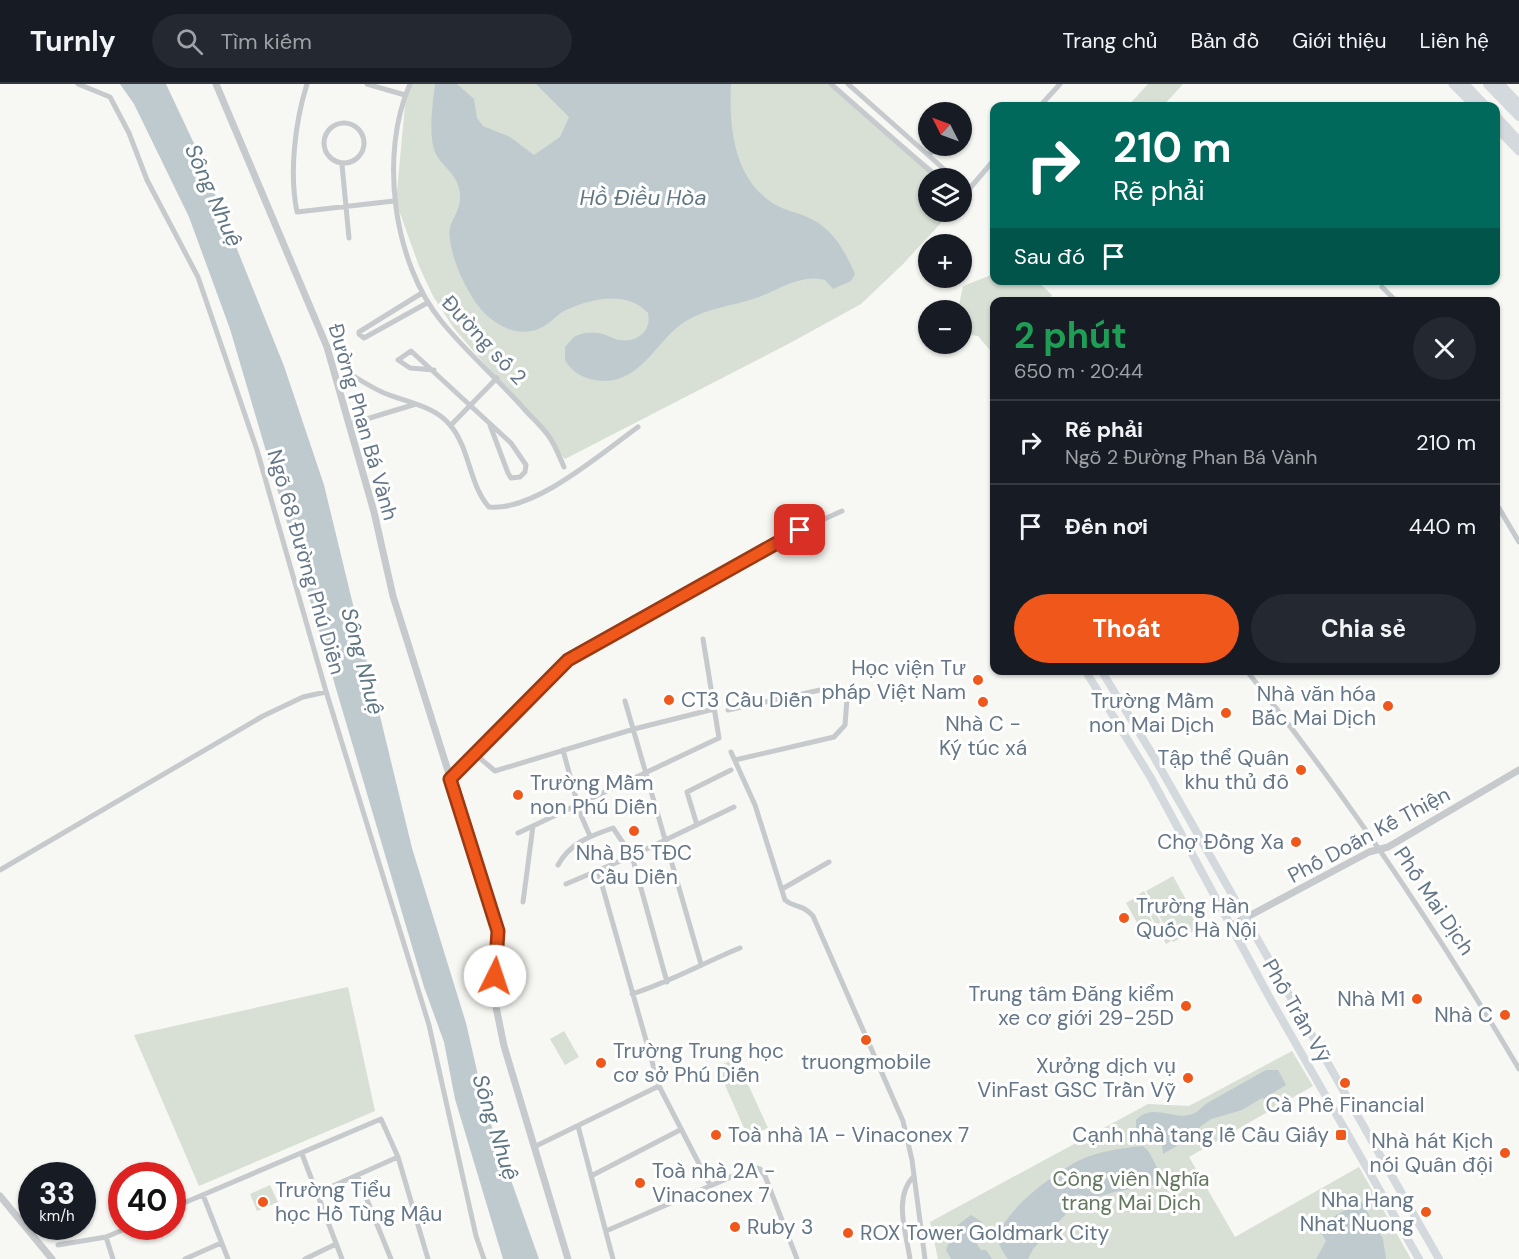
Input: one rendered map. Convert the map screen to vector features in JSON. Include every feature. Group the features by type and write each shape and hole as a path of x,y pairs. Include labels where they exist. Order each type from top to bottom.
{"highway":[{"path":"1490,84 1519,116"},
{"path":"1460,85 1480,102"},
{"path":"1500,121 1519,142"}],"main road":[{"path":"1477,102 1490,84"},
{"path":"1500,84 1519,104"},
{"path":"1460,85 1471,102"},
{"path":"1500,131 1519,151"},
{"name":"Phố Trần Vỹ","path":"1088,675 1151,778 1419,1259"},
{"path":"1090,680 1097,675"},
{"name":"Phố Trần Vỹ","path":"1105,675 1439,1259"}],"street":[{"name":"Ngõ 68 Đường Phú Diễn","path":"78,84 110,97 129,133 147,180 198,277 257,450 326,692 429,1025 476,1236 484,1259"},
{"name":"Đường Phan Bá Vành","path":"216,84 269,214 318,322 350,424 393,596 498,931 494,997 504,1046 536,1146 568,1259"},
{"path":"307,84 296,153 294,189 297,212 394,201"},
{"path":"367,84 405,95"},
{"name":"Đường số 2","path":"410,84 405,95 396,149 394,201 398,222 422,293 427,303 470,353 497,378 550,438 564,467"},
{"path":"831,84 927,168"},
{"path":"848,84 918,146"},
{"path":"1044,102 1060,84"},
{"path":"350,123 362,130 364,142 361,155 342,165 329,159 324,145 327,132 334,124 350,123"},
{"path":"929,156 943,168"},
{"path":"342,165 344,206 349,238"},
{"path":"972,185 990,165"},
{"path":"1382,287 1393,297"},
{"path":"422,293 359,334 364,338 427,303"},
{"path":"434,370 410,368 398,360 411,351 434,370 511,443 526,465 525,472 520,477 511,478 508,473 490,425"},
{"path":"352,375 386,394 437,413 451,425 467,455 482,499 489,507 505,509 529,500 639,428"},
{"path":"451,425 497,378"},
{"path":"350,424 416,404"},
{"path":"1500,510 1519,542"},
{"path":"450,779 568,660 800,530 842,511"},
{"path":"518,832 719,738 703,639"},
{"name":"Phố Mai Dịch","path":"1250,675 1380,849 1457,965 1519,1069"},
{"path":"728,710 825,688 840,690 847,699 845,725 834,737 735,760"},
{"path":"0,870 263,716 303,697 326,692"},
{"path":"625,701 701,964"},
{"path":"475,754 495,771 633,729 714,709"},
{"path":"563,750 578,804 590,836"},
{"path":"731,753 755,805 788,903 799,904 813,916 903,1121 914,1176 925,1259"},
{"path":"697,825 687,792 731,770"},
{"name":"Phố Doãn Kế Thiện","path":"1232,925 1369,852 1388,847 1519,770"},
{"path":"566,884 632,856 735,807"},
{"path":"523,902 533,826"},
{"path":"558,866 566,850 590,836 613,828 632,856 667,982"},
{"path":"782,889 829,862"},
{"path":"598,871 659,1086 710,1185"},
{"path":"632,994 667,982 701,964 740,948"},
{"path":"536,1146 659,1086"},
{"path":"186,1202 381,1119 398,1158 426,1258"},
{"path":"578,1126 593,1175 613,1259"},
{"path":"593,1175 680,1130"},
{"path":"302,1154 342,1259"},
{"path":"317,1193 398,1158"},
{"path":"606,1231 754,1167 760,1169 797,1259"},
{"path":"357,1175 391,1259"},
{"path":"910,1259 901,1199 906,1184 914,1176"},
{"path":"203,1195 228,1259"},
{"path":"0,1196 52,1259"},
{"path":"58,1245 106,1238 113,1259"},
{"path":"185,1259 221,1243"},
{"path":"305,1259 336,1244"}],"green space":[{"path":"411,84 828,84 932,168 918,168 918,222 942,222 931,234 918,234 918,248 861,304 565,459 453,327 433,296 419,266 396,202 406,95"},
{"path":"1148,84 1183,84 1167,102 1132,102"},
{"path":"990,276 990,285 1041,285 1052,295 1051,297 990,297 990,350 978,336 972,335 972,300 960,300 963,288 972,288 972,283"},
{"path":"1173,876 1201,927 1173,942 1146,891"},
{"path":"1144,891 1171,941 1166,944 1139,894"},
{"path":"1138,896 1152,921 1140,928 1126,903"},
{"path":"348,987 375,1111 199,1186 134,1035"},
{"path":"564,1031 579,1057 565,1065 550,1039"},
{"name":"Công viên Nghĩa trang Mai Dịch","path":"1292,1051 1313,1086 1189,1157 1235,1237 1359,1167 1411,1259 938,1259 930,1222 1148,1104 1189,1106"},
{"path":"736,1058 768,1128 748,1137 717,1067"},
{"path":"270,1185 278,1202 257,1211 250,1194"}],"water":[{"name":"Sông Nhuệ","path":"120,84 166,84 198,152 284,366 324,485 412,848 466,1023 486,1110 539,1259 503,1259 455,1099 444,1042 424,987 230,329 189,217 134,104"},
{"name":"Hồ Điều Hòa","path":"435,84 457,84 474,99 477,118 483,126 510,137 534,155 560,137 569,117 536,84 731,84 731,116 736,149 748,178 771,202 823,226 836,240 855,274 851,281 833,289 825,280 805,279 756,298 703,313 675,329 646,361 624,377 611,381 581,376 565,360 565,347 574,337 594,333 620,340 633,339 646,330 648,313 630,301 608,298 574,306 546,325 526,332 498,324 482,311 463,281 451,248 450,227 459,207 460,194 454,177 440,161 432,141 431,121"},
{"path":"1266,1070 1278,1070 1286,1085 1269,1095 1267,1099 1262,1098 1242,1110 1211,1119 1200,1127 1195,1135 1163,1154 1162,1145 1155,1136 1136,1131 1136,1120 1142,1115 1155,1112 1182,1116 1192,1114"},
{"path":"1143,1146 1149,1152 1163,1179 1159,1184 1114,1192 1091,1199 1080,1195 1072,1197 1069,1199 1066,1214 1033,1249 1028,1259 1008,1259 999,1244 999,1234 1012,1212 1034,1191 1058,1173 1087,1157 1111,1150"},
{"path":"1361,1201 1383,1239 1386,1259 1316,1259 1326,1241 1318,1228 1321,1224"},
{"path":"971,1215 982,1222 977,1245 981,1250 986,1250 992,1259 951,1259 946,1250 955,1227"}],"place":[{"name":"Học viện Tư pháp Việt Nam","path":"978,680"},
{"name":"CT3 Cầu Diễn","path":"669,700"},
{"name":"Nhà C - Ký túc xá","path":"983,702"},
{"name":"Nhà văn hóa Bắc Mai Dịch","path":"1388,706"},
{"name":"Trường Mầm non Mai Dịch","path":"1226,713"},
{"name":"Tập thể Quân khu thủ đô","path":"1301,770"},
{"name":"Trường Mầm non Phú Diễn","path":"518,795"},
{"name":"Nhà B5 TĐC Cầu Diễn","path":"634,831"},
{"name":"Chợ Đồng Xa","path":"1296,842"},
{"name":"Trường Hàn Quốc Hà Nội","path":"1124,918"},
{"name":"Nhà M1","path":"1417,999"},
{"name":"Trung tâm Đăng kiểm xe cơ giới 29-25D","path":"1186,1006"},
{"name":"Nhà C","path":"1505,1015"},
{"name":"truongmobile","path":"866,1040"},
{"name":"Trường Trung học cơ sở Phú Diễn","path":"601,1063"},
{"name":"Xưởng dịch vụ VinFast GSC Trần Vỹ","path":"1188,1078"},
{"name":"Cà Phê Financial","path":"1345,1083"},
{"name":"Toà nhà 1A - Vinaconex 7","path":"716,1135"},
{"name":"Cạnh nhà tang lễ Cầu Giấy","path":"1341,1135"},
{"name":"Nhà hát Kịch nói Quân đội","path":"1505,1153"},
{"name":"Toà nhà 2A - Vinaconex 7","path":"640,1183"},
{"name":"Trường Tiểu học Hồ Tùng Mậu","path":"263,1202"},
{"name":"Nha Hang Nhat Nuong","path":"1426,1212"},
{"name":"Ruby 3","path":"735,1227"},
{"name":"ROX Tower Goldmark City","path":"848,1233"}],"route":[{"path":"495,976 498,931 450,779 568,660 711,582 800,530"}]}
